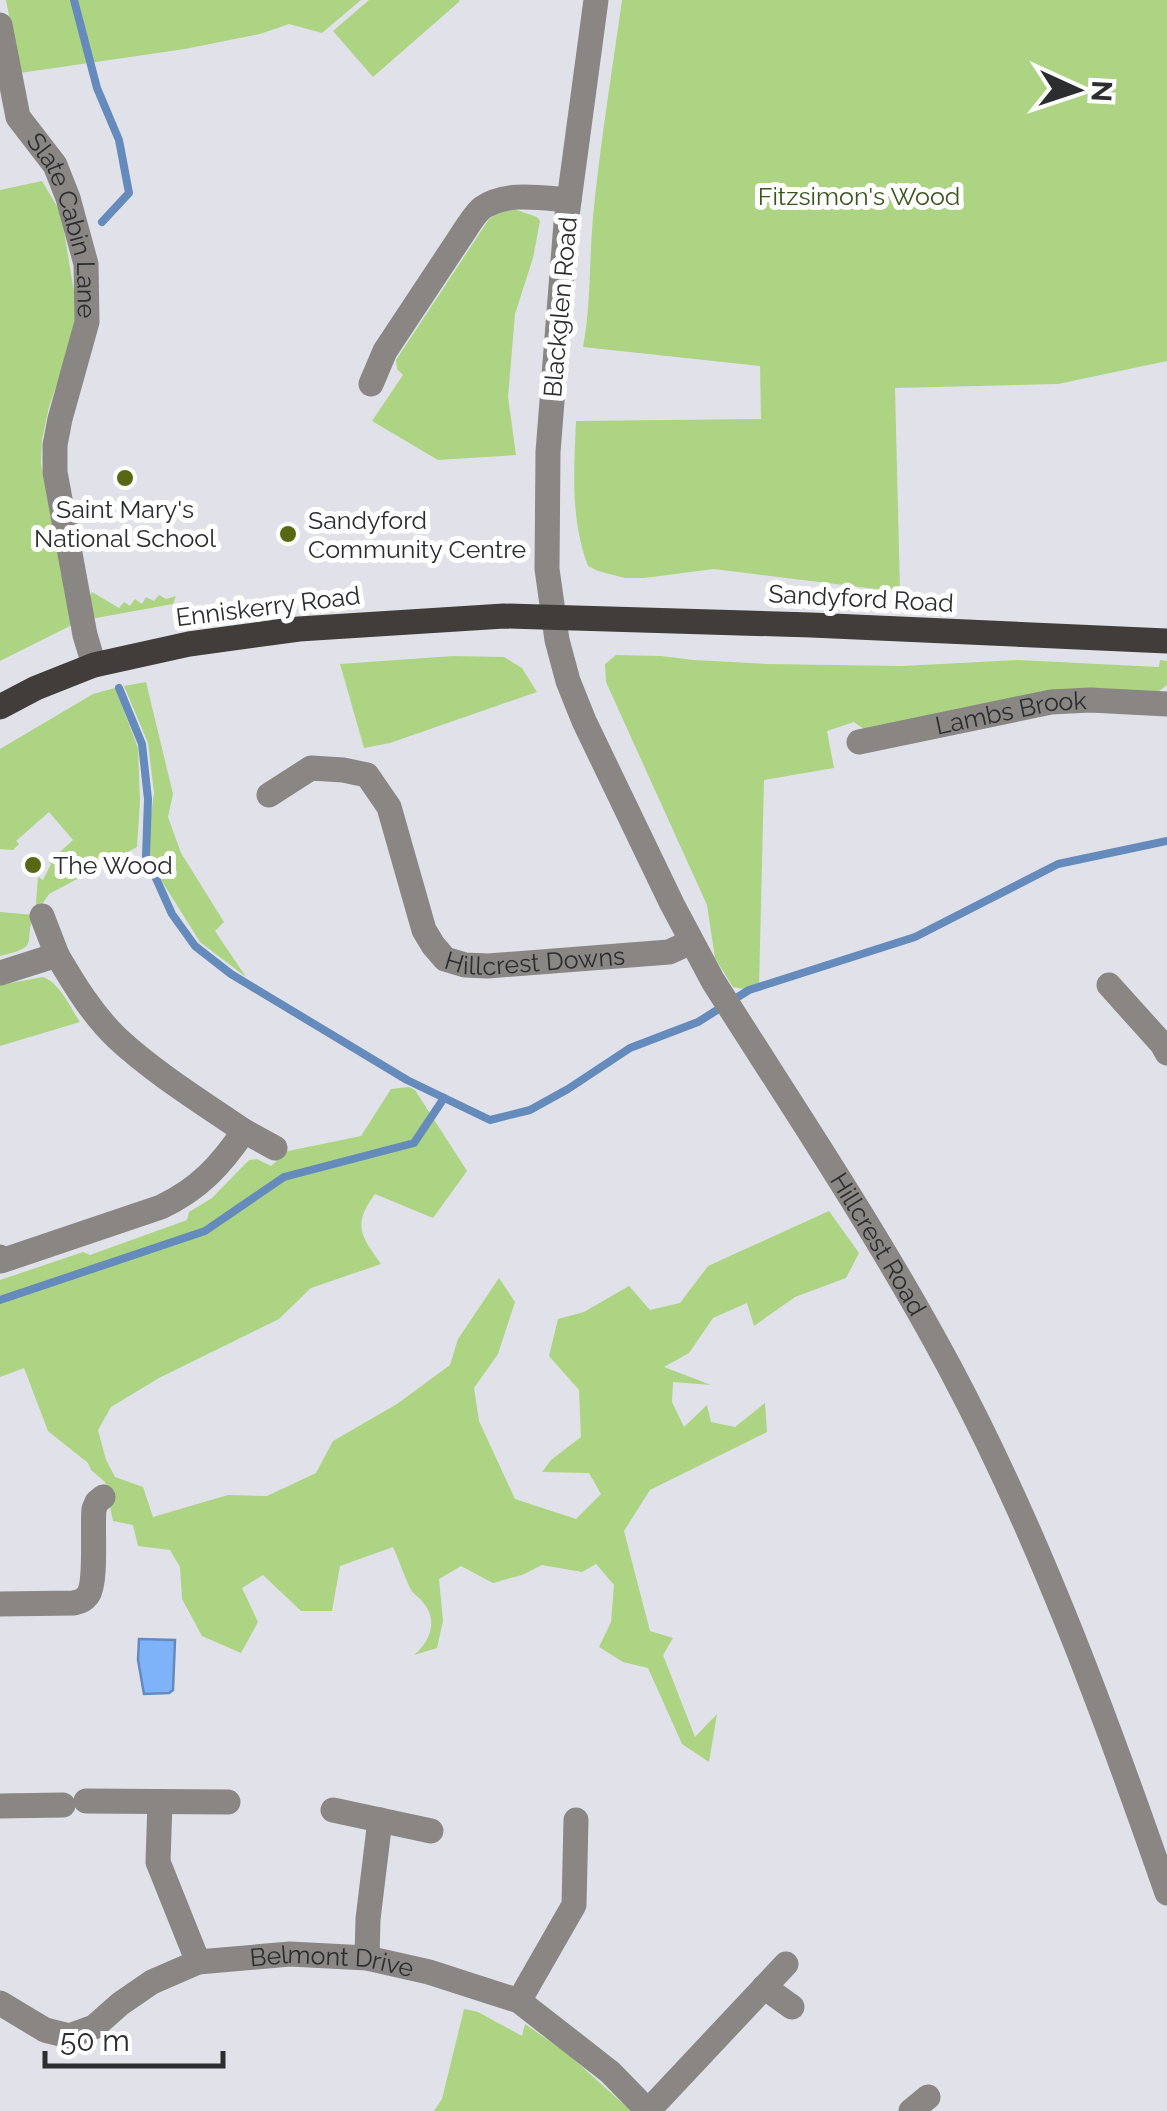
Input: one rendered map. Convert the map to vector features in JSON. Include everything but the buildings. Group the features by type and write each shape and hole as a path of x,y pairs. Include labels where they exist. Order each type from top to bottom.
{"main road":[{"name":"Enniskerry Road","path":"0,707 94,665 189,644 299,628 553,616"},
{"name":"Sandyford Road","path":"553,616 1167,641"}],"street":[{"name":"Blackglen Road","path":"553,616 547,568 548,452 570,200 596,0"},
{"name":"Slate Cabin Lane","path":"0,25 18,116 55,165 86,264 88,322 60,419 55,472 94,665"},
{"path":"371,384 385,351 480,210 502,199 570,200"},
{"name":"Hillcrest Road","path":"553,616 562,665 584,721 691,942 909,1294 962,1391 1062,1614 1167,1893"},
{"name":"Lambs Brook","path":"859,742 1051,702 1167,704"},
{"name":"Hillcrest Downs","path":"269,795 311,768 367,775 389,807 424,930 445,959 488,966 669,952 691,942"},
{"path":"42,916 56,955 99,1019 118,1039 275,1148"},
{"path":"0,973 56,955"},
{"path":"1109,985 1167,1053"},
{"path":"0,1260 177,1199 207,1178 244,1130"},
{"path":"0,1604 84,1600 93,1579 94,1510 103,1498"},
{"path":"160,1802 158,1862 198,1962"},
{"path":"0,1806 228,1802"},
{"path":"333,1810 431,1831"},
{"path":"367,1958 380,1820"},
{"path":"520,2001 574,1905 576,1820"},
{"name":"Belmont Drive","path":"0,2003 45,2030 69,2036 94,2028 152,1982 198,1962 290,1954 367,1958 429,1972 520,2001 610,2072 648,2111"},
{"path":"648,2111 786,1964"},
{"path":"764,1987 792,2007"}],"green space":[{"path":"6,0 361,0 322,33 289,24 185,49 20,73"},
{"path":"369,0 460,1 373,77 333,31"},
{"name":"Fitzsimon's Wood","path":"622,0 1167,0 1167,361 1058,384 895,388 900,592 714,569 625,578 588,566 576,512 576,421 761,419 760,366 583,347 596,190"},
{"path":"42,181 61,213 77,310 49,407 41,464 72,622 0,661 0,190"},
{"path":"514,209 540,221 515,314 508,397 516,455 438,460 372,421 403,375 396,360 489,219"},
{"path":"92,592 119,608 124,602 130,606 135,599 142,604 146,597 154,601 159,595 166,599 176,596 173,604 96,618 92,617 88,599"},
{"path":"616,655 767,664 902,666 1018,660 1159,667 1160,660 1167,661 1167,685 1158,692 864,729 854,722 827,731 834,768 764,780 759,987 749,990 733,987 715,958 707,905 606,682 605,664"},
{"path":"453,656 504,657 522,668 537,692 390,743 364,748 340,664"},
{"path":"146,682 173,794 168,817 181,853 224,922 215,931 246,977 200,942 163,883 149,852 154,793 148,743 124,686"},
{"path":"115,688 138,748 137,847 49,894 35,915 38,877 43,880 49,862 73,840 49,812 16,841 19,844 13,850 0,849 0,749 93,694"},
{"path":"0,912 34,915 26,946 0,956"},
{"path":"43,977 60,990 80,1022 0,1046 0,985"},
{"path":"391,1089 415,1090 467,1171 433,1218 375,1194 363,1214 362,1230 381,1264 311,1288 279,1319 159,1378 111,1407 98,1430 106,1460 115,1477 143,1487 153,1517 228,1495 267,1496 316,1473 333,1441 397,1404 450,1365 458,1339 499,1278 515,1302 498,1354 474,1388 479,1421 515,1499 576,1519 601,1494 589,1473 542,1472 581,1437 579,1390 549,1356 558,1319 584,1312 629,1286 650,1310 680,1303 708,1266 829,1211 859,1253 846,1278 795,1297 754,1326 747,1303 713,1318 689,1353 664,1367 711,1385 673,1382 672,1402 684,1427 707,1405 711,1422 735,1427 765,1403 767,1432 650,1490 624,1531 650,1631 673,1638 663,1655 695,1737 717,1714 709,1762 682,1744 648,1668 623,1662 599,1647 611,1622 614,1585 596,1564 582,1572 542,1565 493,1583 461,1566 439,1579 443,1621 437,1648 414,1655 428,1638 431,1618 410,1589 393,1547 340,1566 332,1611 301,1611 263,1575 242,1588 258,1622 241,1653 202,1636 182,1599 180,1567 170,1550 138,1546 133,1525 113,1521 105,1482 48,1431 24,1368 0,1377 0,1280 83,1252 90,1255 187,1220 189,1212 212,1198 249,1160 257,1159 271,1166 288,1151 361,1136"},
{"path":"464,2009 478,2012 522,2036 525,2024 568,2054 631,2111 434,2111 442,2099"}],"water":[{"path":"139,1639 175,1640 173,1690 169,1693 144,1694"}],"waterway":[{"path":"74,0 97,88 119,140 129,193 102,222"},
{"path":"119,688 142,744 148,799 146,856 172,914 195,946 231,974 407,1080 490,1120 530,1110 630,1048 698,1022 749,990 915,937 1058,864 1167,841"},
{"path":"0,1300 205,1231 284,1177 414,1143 444,1098"}],"place":[{"name":"Saint Mary's National School","path":"125,478"},
{"name":"Sandyford Community Centre","path":"288,534"},
{"name":"The Wood","path":"33,865"}]}
